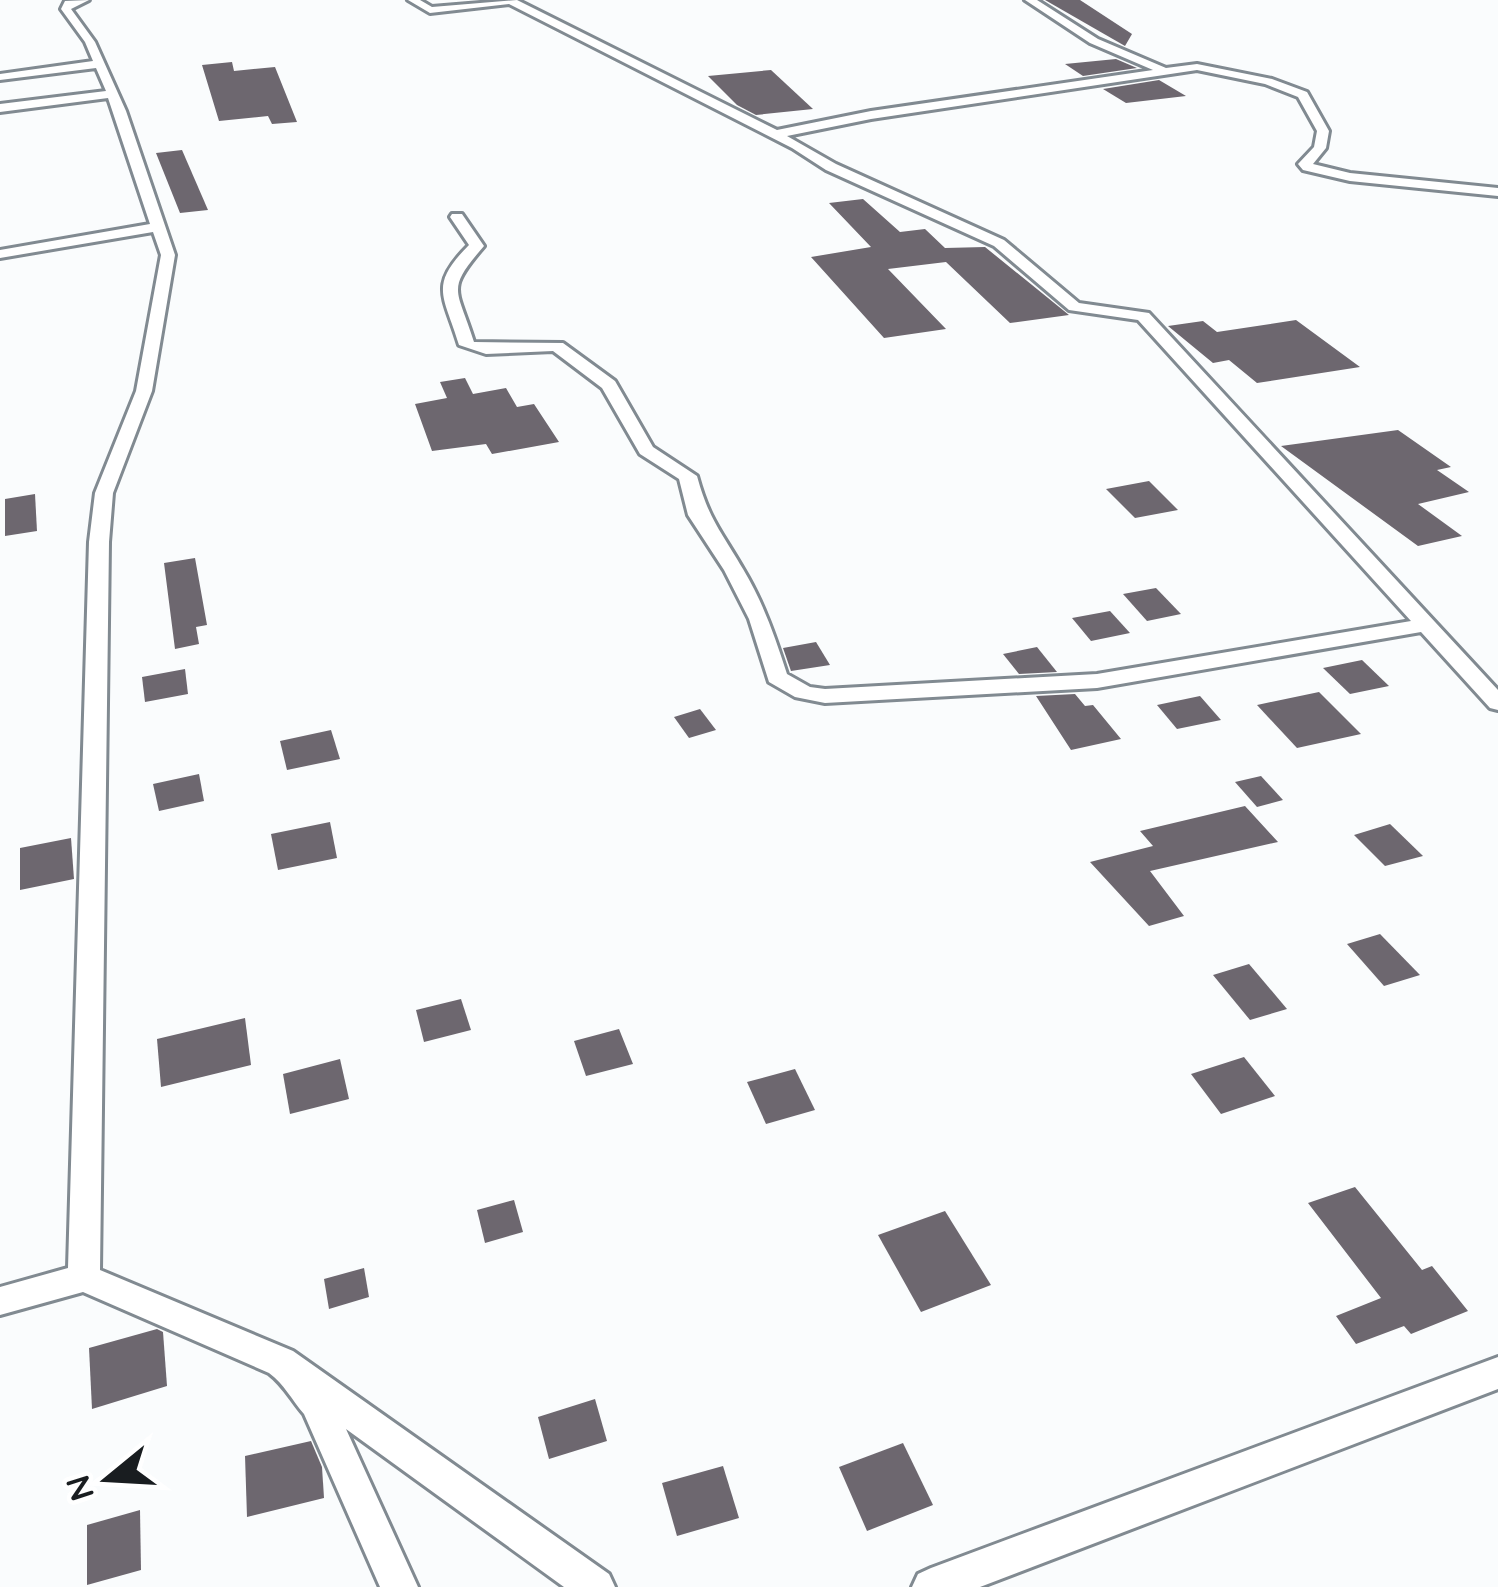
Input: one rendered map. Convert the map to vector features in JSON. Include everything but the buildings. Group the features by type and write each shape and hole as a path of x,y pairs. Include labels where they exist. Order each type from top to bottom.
{"street":[{"path":"84,0 66,9 90,42 112,94 168,255 143,391 104,493 99,542 84,1278"},
{"path":"413,0 430,10 512,1 831,167 999,244 1074,308 1124,310 1143,316 1498,703"},
{"path":"1030,0 1094,40 1164,71"},
{"path":"0,77 98,64"},
{"path":"772,135 1164,71 1208,69 1303,95 1323,131 1320,148 1305,164 1308,167 1350,177 1498,192"},
{"path":"0,108 112,94"},
{"path":"457,218 476,246 452,271 449,286 467,345 486,349 557,346 609,386 646,450 688,476 698,515 734,570 758,619 777,676 803,692 825,696 1097,681 1428,624"},
{"path":"0,254 160,226"},
{"path":"1470,671 1498,668"},
{"path":"0,1301 84,1278 281,1362 596,1587"},
{"path":"281,1362 317,1403 399,1587"},
{"path":"931,1587 1498,1373"}]}
